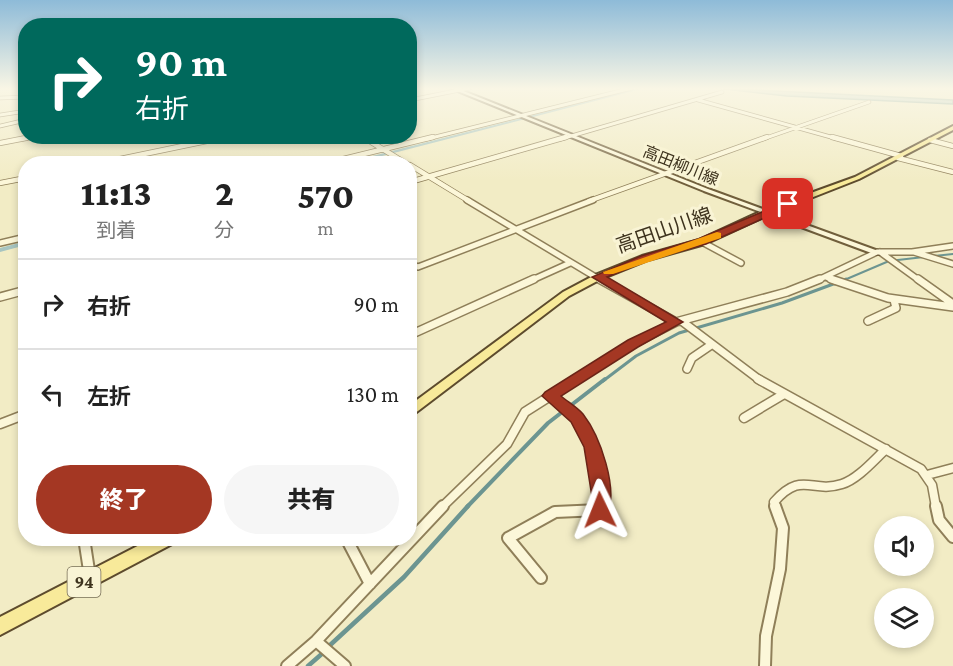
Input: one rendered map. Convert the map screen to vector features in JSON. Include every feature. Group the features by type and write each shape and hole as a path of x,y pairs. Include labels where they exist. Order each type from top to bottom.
{"main road":[{"name":"高田柳川線","path":"532,119 663,173 878,252"},
{"name":"高田山川線","path":"417,406 566,294 598,277 645,258 702,242 767,212 857,178 952,130"},
{"name":"94","path":"0,626 154,546"}],"street":[{"path":"417,142 508,119"},
{"path":"417,180 626,119"},
{"path":"766,119 953,172"},
{"path":"417,267 517,231 663,173 822,119"},
{"path":"0,126 18,122"},
{"path":"0,143 18,140"},
{"path":"930,140 953,146"},
{"path":"144,156 196,144"},
{"path":"374,144 394,156"},
{"path":"357,156 407,144"},
{"path":"417,170 570,263 680,322 753,378 886,449 927,475 933,486 939,521 953,537"},
{"path":"0,183 18,180"},
{"path":"0,243 18,239"},
{"path":"702,242 741,263"},
{"path":"417,534 459,489 507,444 525,412 633,344 680,322 787,292 878,252 912,252 953,246"},
{"path":"878,252 953,305"},
{"path":"912,252 953,264"},
{"path":"417,332 570,263"},
{"path":"826,276 850,287 894,300 953,305"},
{"path":"0,297 18,292"},
{"path":"868,321 896,308 894,300"},
{"path":"687,369 692,358 711,345"},
{"path":"744,418 784,394"},
{"path":"541,578 508,538 555,512 600,510 602,497 593,446 576,417 550,396"},
{"path":"0,424 18,417"},
{"path":"765,666 766,636 780,569 783,528 774,502 783,490 796,484 843,484 886,449"},
{"path":"927,475 953,468"},
{"path":"85,546 91,579"},
{"path":"350,546 370,584"},
{"path":"287,666 316,640 406,546"},
{"path":"316,640 345,666"}],"waterway":[{"path":"375,156 520,119"},
{"path":"0,250 18,245"},
{"path":"934,256 953,254"},
{"path":"846,279 842,281 889,261 924,257"},
{"path":"603,381 636,356 679,333 782,303 836,283"},
{"path":"467,507 548,423 605,379"},
{"path":"328,647 404,577 468,506"},
{"path":"308,666 324,652"}],"slow traffic":[{"path":"609,272 627,264 717,236"}],"route":[{"path":"600,510 602,497 593,446 576,417 550,396 633,344 676,322 598,277 645,258 702,242 788,204"}]}
